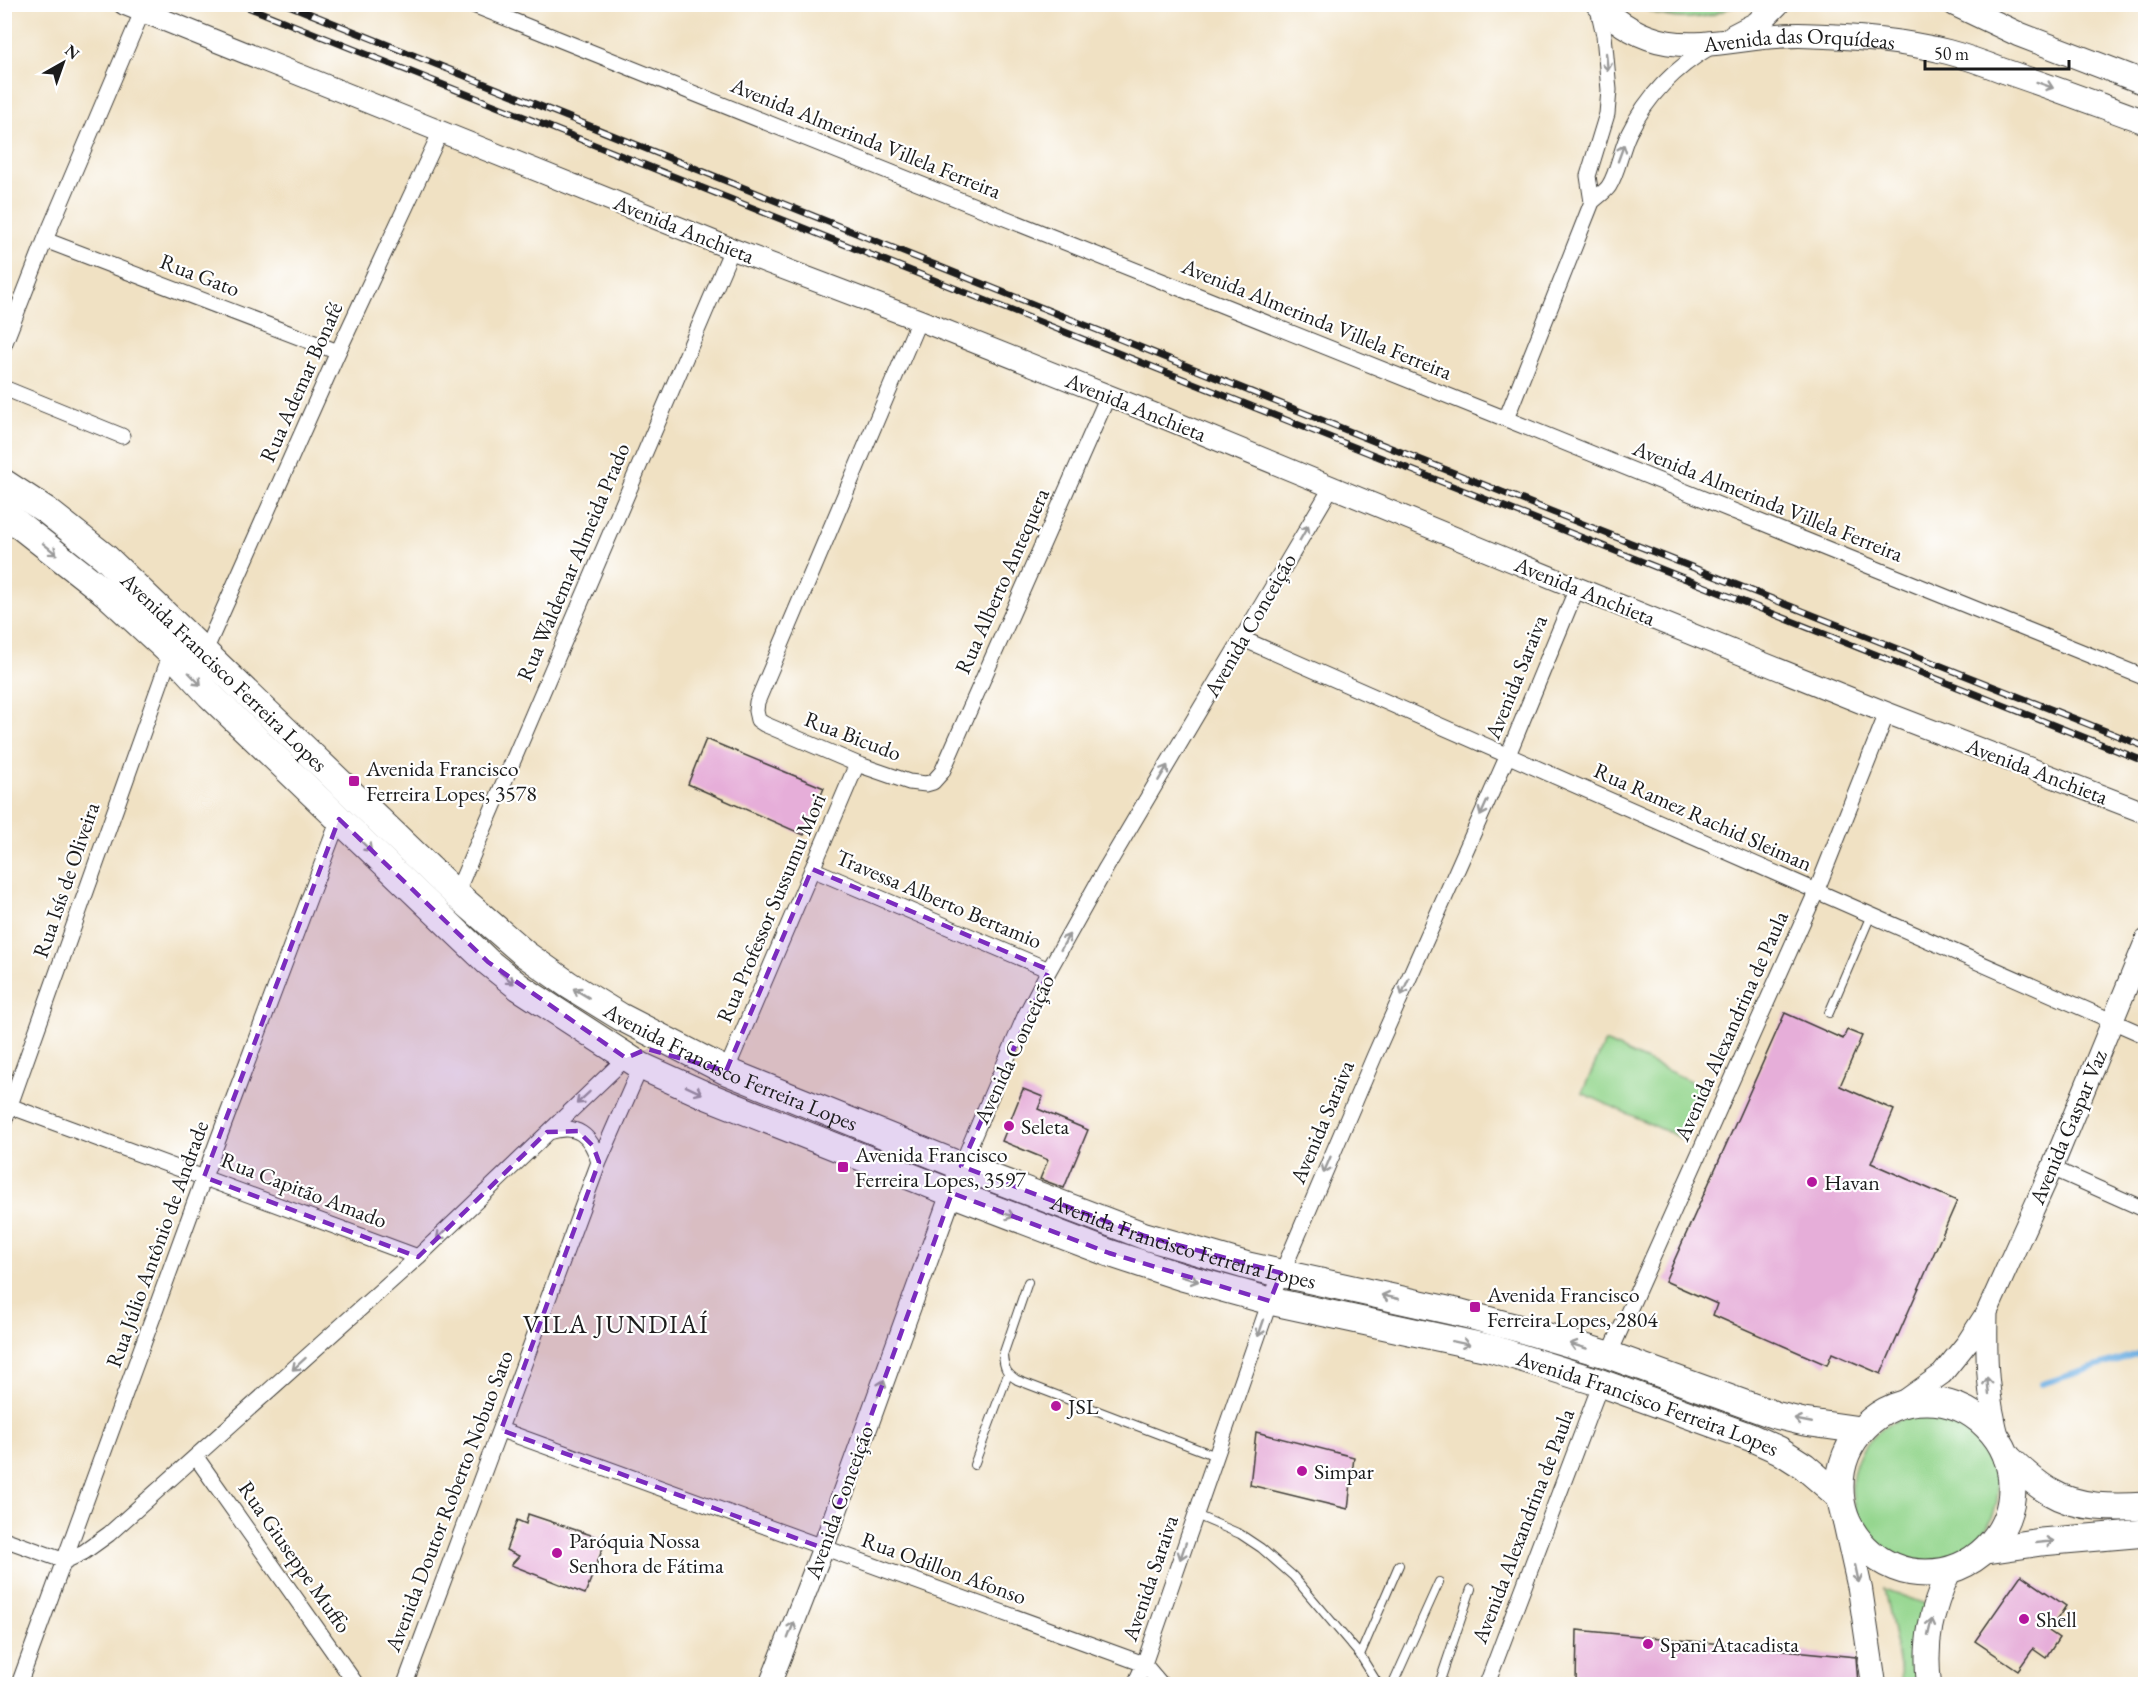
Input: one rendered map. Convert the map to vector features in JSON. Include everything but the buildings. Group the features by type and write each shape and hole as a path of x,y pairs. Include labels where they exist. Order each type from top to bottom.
{"highway":[{"name":"Avenida Francisco Ferreira Lopes","path":"4,483 47,511 105,557 456,894 525,954 621,1017 726,1071 961,1166 1145,1236 1248,1266 1461,1313 1609,1354 1775,1415 1804,1422 1860,1430"},
{"name":"Avenida Francisco Ferreira Lopes","path":"6,519 107,594 171,653 210,695 488,962 519,987 633,1062 705,1095 1109,1254 1270,1301 1493,1349 1601,1383 1750,1437 1779,1450 1804,1466 1842,1506 1857,1539 1875,1557 1898,1569 1923,1574 1948,1571 1969,1563 1994,1543 2011,1507 2012,1482 2003,1450"},
{"path":"633,1062 636,1052 647,1049 661,1051 726,1071"},
{"path":"1842,1506 1840,1472 1848,1450 1860,1430 1877,1416 1897,1406 1920,1401 1944,1403 1966,1411 1985,1425 2003,1450 2034,1481 2066,1500 2086,1505 2121,1508 2145,1506"},
{"name":"Avenida Francisco Ferreira Lopes","path":"1987,1550 2041,1542 2145,1533"}],"main road":[{"name":"Avenida das Orquídeas","path":"1597,4 1612,19 1632,32 1675,45 1698,45 1770,36 1799,35 1856,38 1916,45 1949,52 2145,122"},
{"path":"1720,41 1742,33 1757,24 1777,4"},
{"path":"1955,4 2018,34 2145,83"},
{"name":"Avenida Anchieta","path":"133,8 732,249 919,320 1887,713 2145,813"},
{"name":"Avenida Gaspar Vaz","path":"1987,1312 2052,1168 2145,940"},
{"name":"Avenida Conceição","path":"770,1684 823,1548 961,1166"},
{"path":"1897,1406 1942,1374 1987,1312"},
{"path":"1987,1312 1988,1392 2003,1450"},
{"path":"1842,1506 1860,1589 1874,1684"},
{"path":"1929,1684 1926,1648 1929,1629 1948,1571"}],"street":[{"name":"Avenida Almerinda Villela Ferreira","path":"471,4 2145,678"},
{"path":"1592,202 1588,176 1607,114 1609,90 1604,35 1597,4"},
{"path":"4,345 133,8"},
{"path":"1506,419 1592,202 1609,186 1628,135 1649,101 1665,81 1685,63 1720,41"},
{"name":"Rua Ademar Bonafé","path":"205,651 338,352 441,131"},
{"name":"Rua Gato","path":"45,240 338,352"},
{"name":"Rua Waldemar Almeida Prado","path":"456,894 732,249"},
{"name":"Rua Bicudo","path":"919,320 757,702 756,711 758,720 770,728 857,764 909,782 926,784 933,782"},
{"path":"4,388 122,436"},
{"name":"Rua Alberto Antequera","path":"933,782 947,763 1108,396"},
{"name":"Avenida Conceição","path":"961,1166 1025,1016 1049,970 1112,858 1331,488"},
{"name":"Avenida Saraiva","path":"1135,1684 1281,1273 1508,755 1576,588"},
{"name":"Rua Ramez Rachid Sleiman","path":"1243,639 2145,1036"},
{"name":"Rua Isís de Oliveira","path":"4,1122 7,1105 171,653"},
{"name":"Avenida Alexandrina de Paula","path":"1609,1354 1816,892 1887,713"},
{"name":"Rua Professor Sussumu Mori","path":"726,1071 857,764"},
{"name":"Rua Júlio Antônio de Andrade","path":"19,1684 204,1177 339,819"},
{"name":"Travessa Alberto Bertamio","path":"812,868 1049,970"},
{"path":"4,1539 65,1561 84,1552 109,1534 417,1257 547,1132 633,1062"},
{"name":"Avenida Doutor Roberto Nobuo Sato","path":"405,1684 501,1430 633,1062"},
{"name":"Rua Capitão Amado","path":"7,1105 417,1257"},
{"path":"547,1132 568,1128 578,1131 593,1146 599,1162"},
{"path":"2052,1168 2145,1210"},
{"name":"Avenida Alexandrina de Paula","path":"1487,1684 1601,1383"},
{"name":"Rua Odillon Afonso","path":"501,1430 1144,1664 1161,1684"},
{"name":"Rua Giuseppe Muffo","path":"196,1456 356,1684"}],"lane":[{"path":"1829,1012 1871,915"},
{"path":"1028,1282 1004,1355 1004,1366 1008,1374 1017,1380 1216,1456"},
{"path":"974,1465 1008,1374"},
{"path":"1196,1515 1240,1534 1293,1576 1360,1654 1378,1684"},
{"path":"1360,1654 1399,1565"},
{"path":"1393,1684 1439,1582"},
{"path":"1439,1684 1471,1589"}],"highlighted area":[{"path":"339,819 488,962 626,1058 647,1049 726,1071 812,869 1049,970 961,1166 1145,1236 1281,1273 1270,1301 1109,1253 952,1193 823,1548 501,1430 599,1162 593,1146 578,1131 547,1132 418,1257 204,1177"}],"green space":[{"path":"1639,5 1735,5 1712,15 1687,18 1662,15"},
{"path":"1605,1042 1704,1087 1681,1138 1582,1093"},
{"path":"1925,1415 1953,1420 1977,1436 1993,1460 1998,1488 1993,1516 1977,1540 1953,1556 1925,1561 1897,1556 1873,1540 1857,1516 1852,1488 1857,1460 1873,1436 1897,1420"},
{"path":"1884,1589 1928,1605 1918,1684 1901,1684 1900,1666"}],"waterway":[{"path":"2042,1384 2146,1351"}],"railway":[{"path":"240,4 2146,762"},
{"path":"286,4 1381,444 2146,747"}],"place":[{"name":"Avenida Francisco Ferreira Lopes, 3578","path":"354,781"},
{"name":"Seleta","path":"1009,1126"},
{"name":"Avenida Francisco Ferreira Lopes, 3597","path":"843,1167"},
{"name":"Havan","path":"1812,1182"},
{"name":"Avenida Francisco Ferreira Lopes, 2804","path":"1475,1307"},
{"name":"JSL","path":"1056,1406"},
{"name":"Simpar","path":"1302,1471"},
{"name":"Paróquia Nossa Senhora de Fátima","path":"557,1553"},
{"name":"Shell","path":"2024,1619"},
{"name":"Spani Atacadista","path":"1648,1644"}],"district":[{"name":"VILA JUNDIAÍ","path":"616,1324"}]}
